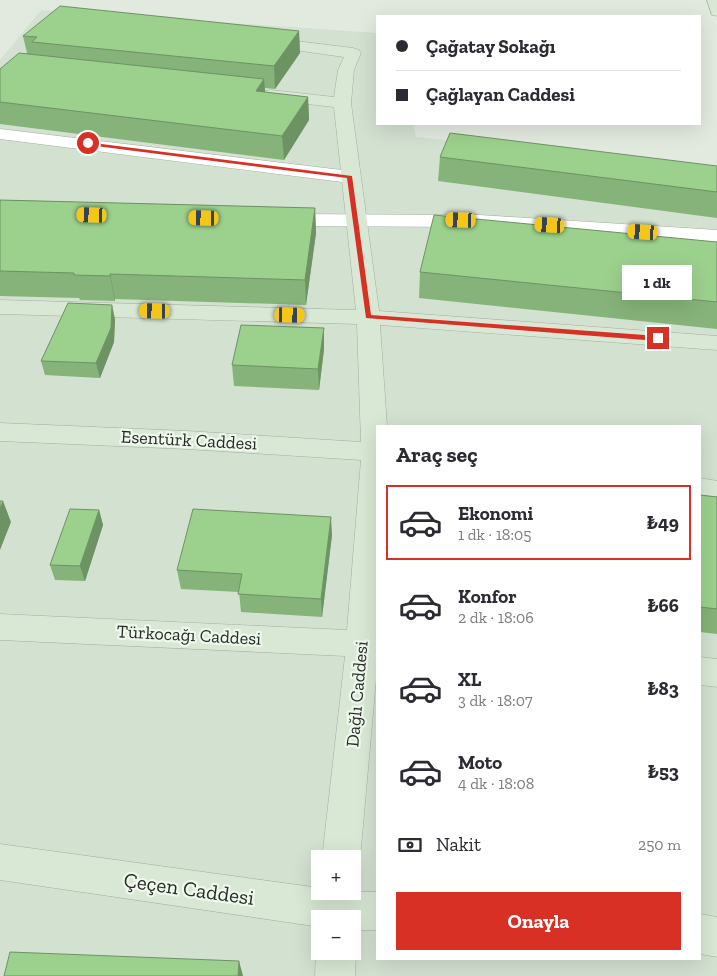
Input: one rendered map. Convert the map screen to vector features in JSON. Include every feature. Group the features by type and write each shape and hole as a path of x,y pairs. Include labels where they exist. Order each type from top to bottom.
{"street":[{"path":"714,0 717,12"},
{"name":"Dağlı Caddesi","path":"246,40 353,53 346,70 342,102 368,317 376,452 370,643 342,850"},
{"path":"254,93 342,102"},
{"path":"0,134 69,140 350,177"},
{"path":"261,219 357,222 480,221 717,236"},
{"path":"0,307 368,317 717,343"},
{"name":"Esentürk Caddesi","path":"0,432 187,440 376,452"},
{"path":"701,488 717,491"},
{"name":"Türkocağı Caddesi","path":"0,627 370,643"},
{"path":"701,671 717,673"},
{"name":"Çeçen Caddesi","path":"0,862 376,911"},
{"path":"701,934 717,938"},
{"path":"335,976 336,960"}],"shaded area":[{"path":"41,10 376,33 376,125 413,125 416,137 717,167 717,976 0,976 0,60"}],"building":[{"path":"60,6 299,31 274,66 32,42 37,37 23,36"},
{"path":"19,53 264,79 256,91 308,97 282,136 0,102 0,69"},
{"path":"450,133 717,166 717,192 440,157"},
{"path":"0,200 315,208 305,280 110,274 110,276 74,275 74,273 0,271"},
{"path":"434,215 717,242 717,302 420,272"},
{"path":"68,303 112,305 111,328 96,363 41,361"},
{"path":"241,325 324,328 318,369 232,365"},
{"path":"701,495 717,497 717,609 701,607"},
{"path":"70,509 99,510 80,566 50,565"},
{"path":"193,509 331,517 321,599 238,594 242,574 177,570"},
{"path":"10,952 239,961 238,976 4,976"}],"route":[{"path":"88,143 350,177 368,317 658,338"}]}
